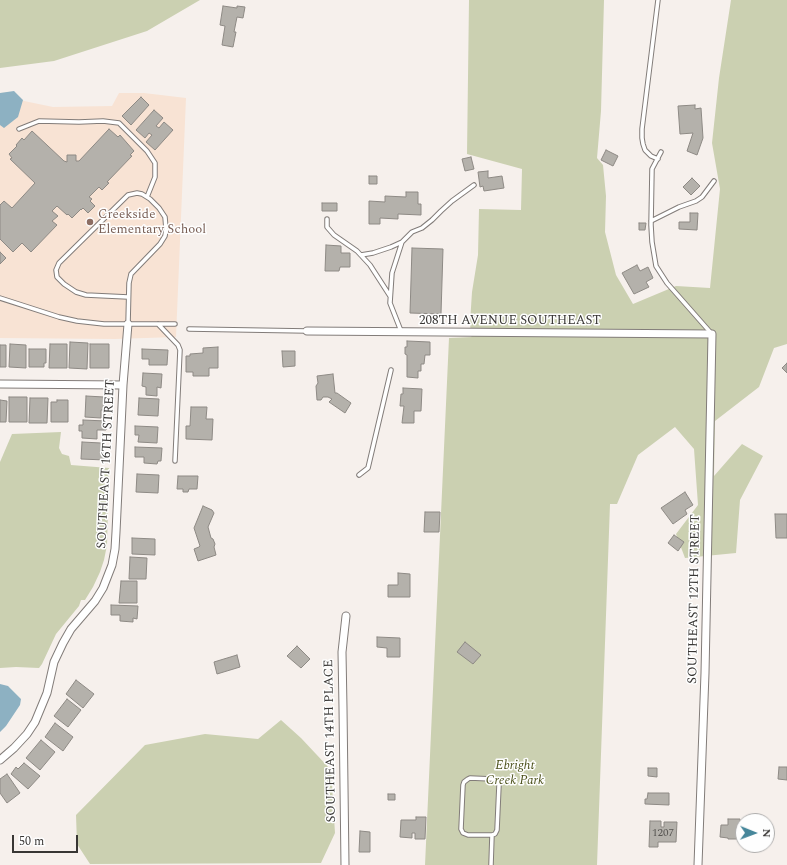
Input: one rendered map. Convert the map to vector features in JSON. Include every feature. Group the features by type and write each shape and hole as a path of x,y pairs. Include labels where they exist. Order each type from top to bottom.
{"street":[{"name":"SOUTHEAST 16TH STREET","path":"0,760 27,734 35,722 47,693 54,662 63,643 71,629 96,601 112,565 115,549 123,385 128,324"},
{"name":"208TH AVENUE SOUTHEAST","path":"307,332 712,334"},
{"name":"SOUTHEAST 12TH STREET","path":"698,865 706,665 712,334"},
{"path":"0,384 123,385"},
{"name":"SOUTHEAST 14TH PLACE","path":"345,865 344,708 342,652 346,616"}],"lane":[{"path":"658,0 642,129 645,150 651,156 658,159"},
{"path":"19,129 39,121 103,121 119,123 132,138 147,151 155,164 155,177 147,197"},
{"path":"661,152 652,170 651,221 652,242 656,266 668,283 712,334"},
{"path":"651,221 679,207 696,201 702,197 714,181"},
{"path":"361,255 373,253 402,242 412,232 422,228 452,201 474,185"},
{"path":"128,297 86,295 76,292 57,277 56,270 59,263 128,195 137,193 150,199 159,208 165,217 166,229 165,236 160,244 132,274 129,283 128,324"},
{"path":"327,219 327,227 334,235 357,251 370,265 390,297"},
{"path":"402,242 392,273 390,297 390,303 402,332"},
{"path":"0,298 59,317 77,321 104,324 175,324"},
{"path":"158,324 178,345 180,350 175,461"},
{"path":"189,329 307,332"},
{"path":"359,475 368,468 391,370"},
{"path":"470,778 492,779 497,781 499,785 497,830 495,834 492,835 468,835 463,833 461,829 463,785 464,782 470,778"},
{"path":"492,835 492,865"}],"shaded area":[{"name":"Creekside Elementary School","path":"13,92 24,101 53,107 112,106 119,93 144,93 186,98 176,337 115,339 0,338 0,93"}],"green space":[{"path":"0,0 200,0 147,31 54,61 0,68"},
{"name":"Ebright Creek Park","path":"469,0 604,0 601,111 597,158 603,165 606,196 605,232 616,275 633,304 676,286 710,288 720,189 712,143 719,78 731,0 787,0 787,344 774,348 759,387 715,421 714,476 742,444 763,456 740,500 736,553 685,558 676,534 698,505 694,449 675,427 638,455 617,504 610,504 597,865 425,865 449,338 472,337 470,323 472,292 478,255 479,209 521,210 522,169 467,154"},
{"path":"61,432 59,448 62,454 69,456 71,465 109,468 107,545 104,560 93,587 85,600 81,600 79,606 56,634 39,668 0,668 0,462 12,434"},
{"path":"281,720 301,738 331,770 335,833 321,863 90,864 77,844 76,815 145,745 205,734 258,739"}],"water":[{"path":"14,91 23,100 18,117 4,128 0,125 0,93"},
{"path":"0,684 8,686 21,699 20,705 6,726 0,732"}],"building":[{"path":"223,6 237,8 237,6 245,7 243,18 237,17 233,47 222,45 225,26 220,25"},
{"path":"141,97 149,105 131,125 122,116"},
{"path":"695,105 695,109 701,108 703,138 697,155 687,151 693,133 680,134 678,106"},
{"path":"154,110 163,118 156,126 159,128 164,122 173,130 155,150 146,142 152,135 149,133 145,138 136,130"},
{"path":"109,129 118,137 120,135 134,151 130,155 132,156 107,182 109,183 102,190 99,187 89,197 92,199 90,201 95,206 88,213 83,208 81,209 72,218 57,206 52,211 58,216 52,221 57,225 31,252 22,243 13,252 0,239 0,205 4,201 12,208 35,183 10,159 12,158 9,154 17,146 16,145 22,138 24,140 32,131 64,161 67,162 67,155 76,155 76,161 79,161"},
{"path":"606,150 618,156 613,166 601,160"},
{"path":"471,157 474,169 465,171 462,159"},
{"path":"488,171 488,178 502,176 504,188 484,191 483,186 480,187 478,172"},
{"path":"369,176 377,176 377,184 369,184"},
{"path":"692,178 700,186 691,195 683,187"},
{"path":"406,192 418,192 418,204 421,204 421,215 398,214 398,219 380,218 380,224 369,224 369,201 385,202 385,196 406,197"},
{"path":"322,203 337,203 337,211 322,211"},
{"path":"690,213 698,213 697,230 679,229 679,222 690,222"},
{"path":"639,223 646,223 645,230 639,230"},
{"path":"326,245 341,246 341,253 350,253 350,267 340,267 339,271 325,271"},
{"path":"412,248 443,249 441,314 410,313"},
{"path":"0,252 6,258 0,264"},
{"path":"637,265 640,271 648,267 653,278 646,282 649,287 634,294 622,273"},
{"path":"407,341 430,342 430,355 425,355 424,364 421,364 421,371 418,371 418,378 407,377 407,355 405,354 405,347 407,347"},
{"path":"70,342 88,343 87,369 69,368"},
{"path":"10,344 26,345 26,368 9,367"},
{"path":"50,344 67,344 67,368 49,368"},
{"path":"90,344 109,344 109,368 90,368"},
{"path":"0,345 6,345 6,367 0,367"},
{"path":"218,347 218,368 209,368 209,376 193,376 193,372 186,372 186,356 190,356 190,354 203,353 203,348"},
{"path":"29,349 46,349 46,363 44,363 44,367 29,367"},
{"path":"142,349 168,350 167,365 149,365 149,359 142,359"},
{"path":"282,351 295,351 295,366 283,367"},
{"path":"787,363 787,373 782,368"},
{"path":"143,373 162,374 161,388 157,387 157,396 146,395 146,387 142,386"},
{"path":"333,374 335,393 351,403 345,413 329,402 332,399 328,397 323,397 321,400 317,400 317,376"},
{"path":"403,388 422,389 421,411 414,411 414,423 402,423 404,406 400,406"},
{"path":"86,396 104,397 104,410 101,410 101,418 85,417"},
{"path":"9,397 27,397 27,422 9,422"},
{"path":"30,398 48,398 47,423 29,423"},
{"path":"139,398 159,399 158,416 138,415"},
{"path":"0,400 7,401 6,422 0,422"},
{"path":"57,400 68,400 68,422 51,422 51,402 57,402"},
{"path":"191,407 207,407 206,419 213,419 212,440 186,439 186,426 190,426"},
{"path":"83,420 106,421 106,430 97,430 97,439 82,438 82,431 79,431 79,425 83,425"},
{"path":"135,426 158,427 157,443 138,442 139,435 135,435"},
{"path":"82,442 101,443 101,451 106,451 105,460 81,459"},
{"path":"135,447 162,448 161,461 158,461 157,464 144,463 144,457 135,457"},
{"path":"137,474 159,475 158,493 136,492"},
{"path":"178,476 198,476 197,489 189,489 188,492 183,492 183,489 177,489"},
{"path":"685,492 693,505 685,510 687,514 673,524 661,508"},
{"path":"203,506 212,510 214,513 208,527 211,538 215,544 214,547 216,555 198,561 194,549 200,546 194,528"},
{"path":"425,512 440,512 439,532 424,532"},
{"path":"775,514 787,514 787,538 776,538"},
{"path":"674,535 684,542 678,551 668,543"},
{"path":"132,538 155,539 155,555 132,554"},
{"path":"130,557 147,558 146,579 129,579"},
{"path":"398,573 410,574 410,597 388,597 388,585 398,585"},
{"path":"121,581 137,581 137,603 119,603"},
{"path":"111,605 138,606 137,619 133,618 133,622 120,621 120,615 111,615"},
{"path":"377,637 400,638 400,657 387,657 387,648 377,647"},
{"path":"465,642 481,655 473,664 457,652"},
{"path":"297,646 310,659 301,668 287,656"},
{"path":"237,655 240,667 217,674 214,662"},
{"path":"76,680 94,694 83,708 66,694"},
{"path":"67,699 81,710 68,727 54,716"},
{"path":"55,723 73,737 63,751 45,737"},
{"path":"41,740 55,752 40,770 26,758"},
{"path":"24,763 40,776 28,789 11,774 16,767 18,769"},
{"path":"779,767 787,767 787,780 778,779"},
{"path":"648,768 657,768 657,777 648,776"},
{"path":"7,774 20,793 7,803 0,793 0,779"},
{"path":"648,793 669,793 669,805 645,804 645,799 647,799"},
{"path":"388,794 395,794 395,800 388,800"},
{"path":"416,817 426,817 425,839 415,839 415,833 412,833 412,838 400,837 401,820 416,820"},
{"path":"728,819 735,819 735,839 720,837 721,825 728,825"},
{"path":"650,821 661,821 661,827 664,827 664,822 677,822 676,842 658,842 658,847 649,847"},
{"path":"360,831 370,832 370,852 359,852"}],"place":[{"name":"Creekside Elementary School","path":"90,222"}]}
